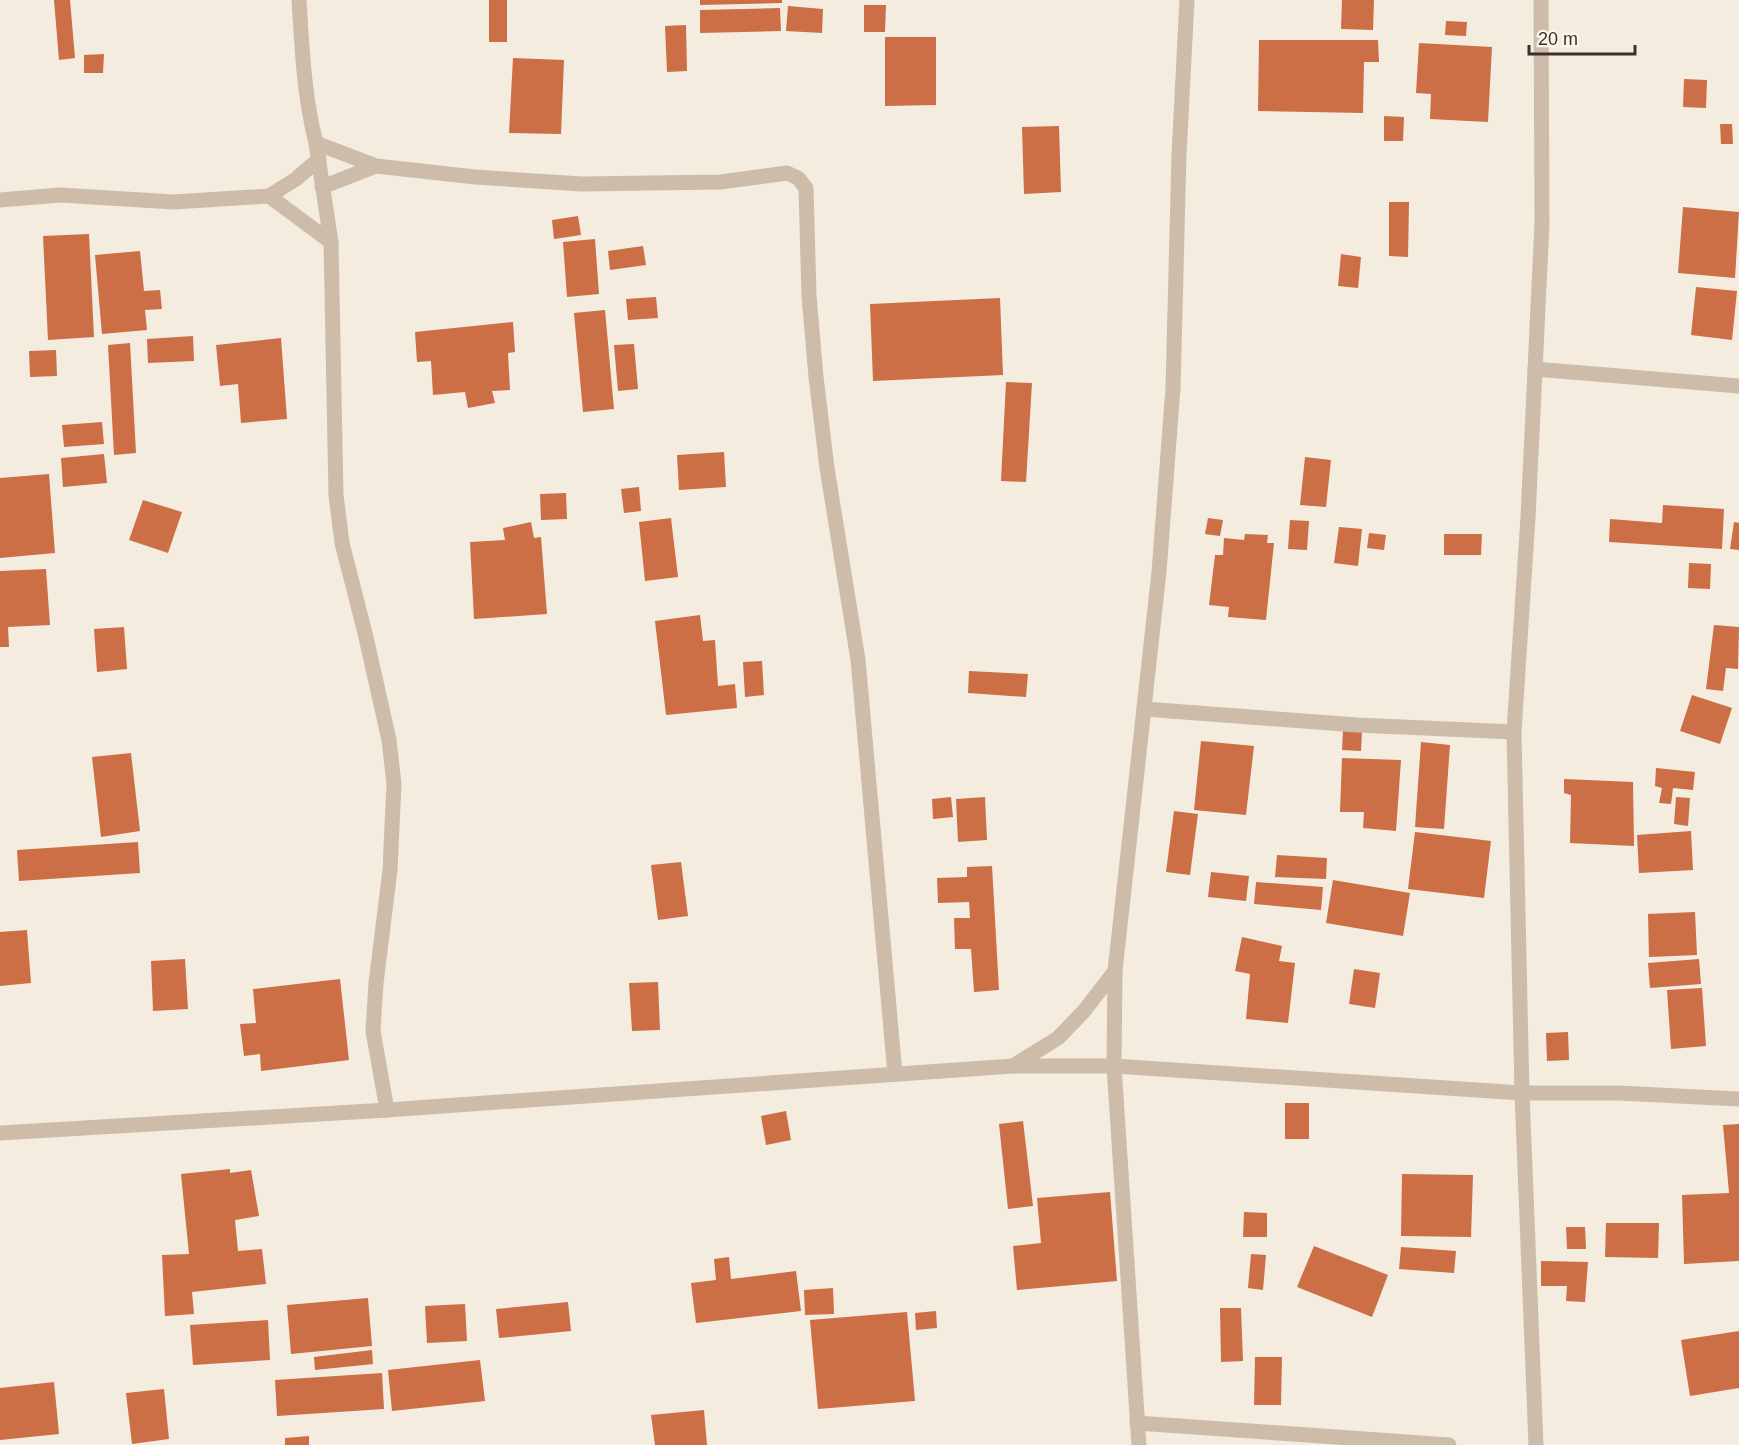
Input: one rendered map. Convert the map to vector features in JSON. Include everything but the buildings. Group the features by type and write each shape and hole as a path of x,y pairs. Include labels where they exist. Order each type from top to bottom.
{"street":[{"path":"299,0 304,75 331,242 337,504 342,543 389,740 394,784 390,870 376,983 373,1031 387,1110"},
{"path":"1138,1445 1114,1066 1115,971 1159,572 1173,388 1179,155 1187,0"},
{"path":"1536,1445 1522,1093 1514,732 1542,223 1541,0"},
{"path":"317,151 376,166 475,177 582,184 720,182 787,173 798,178 806,188 809,296 816,377 827,468 858,660 895,1074"},
{"path":"0,200 60,195 166,202 269,196 296,179 317,151"},
{"path":"322,187 376,166"},
{"path":"269,196 331,242"},
{"path":"1535,369 1739,386"},
{"path":"1144,709 1357,725 1514,732"},
{"path":"1014,1066 1058,1038 1084,1011 1115,971"},
{"path":"0,1134 387,1110 1014,1066 1114,1066 1522,1093 1618,1093 1739,1100"},
{"path":"1137,1423 1449,1445"}]}
